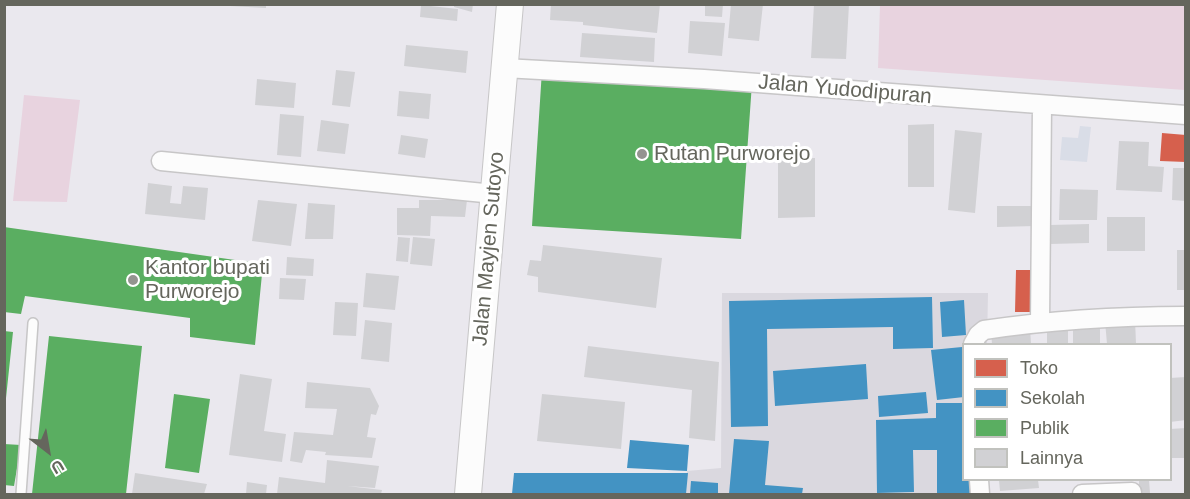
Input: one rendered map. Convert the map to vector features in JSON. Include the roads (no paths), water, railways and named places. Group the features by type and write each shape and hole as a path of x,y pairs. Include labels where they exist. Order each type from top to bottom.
{"main road":[{"name":"Jalan Mayjen Sutoyo","path":"468,495 510,4"}],"street":[{"name":"Jalan Yudodipuran","path":"504,68 704,79 1185,115"},
{"path":"1040,322 1042,106"},
{"path":"161,161 494,194"},
{"path":"974,343 984,330 1040,322 1124,316 1185,316"},
{"path":"1082,495 1132,492"}],"lane":[{"path":"21,495 33,323"}],"place":[{"name":"Rutan Purworejo","path":"642,154"},
{"name":"Kantor bupati Purworejo","path":"133,280"}]}
